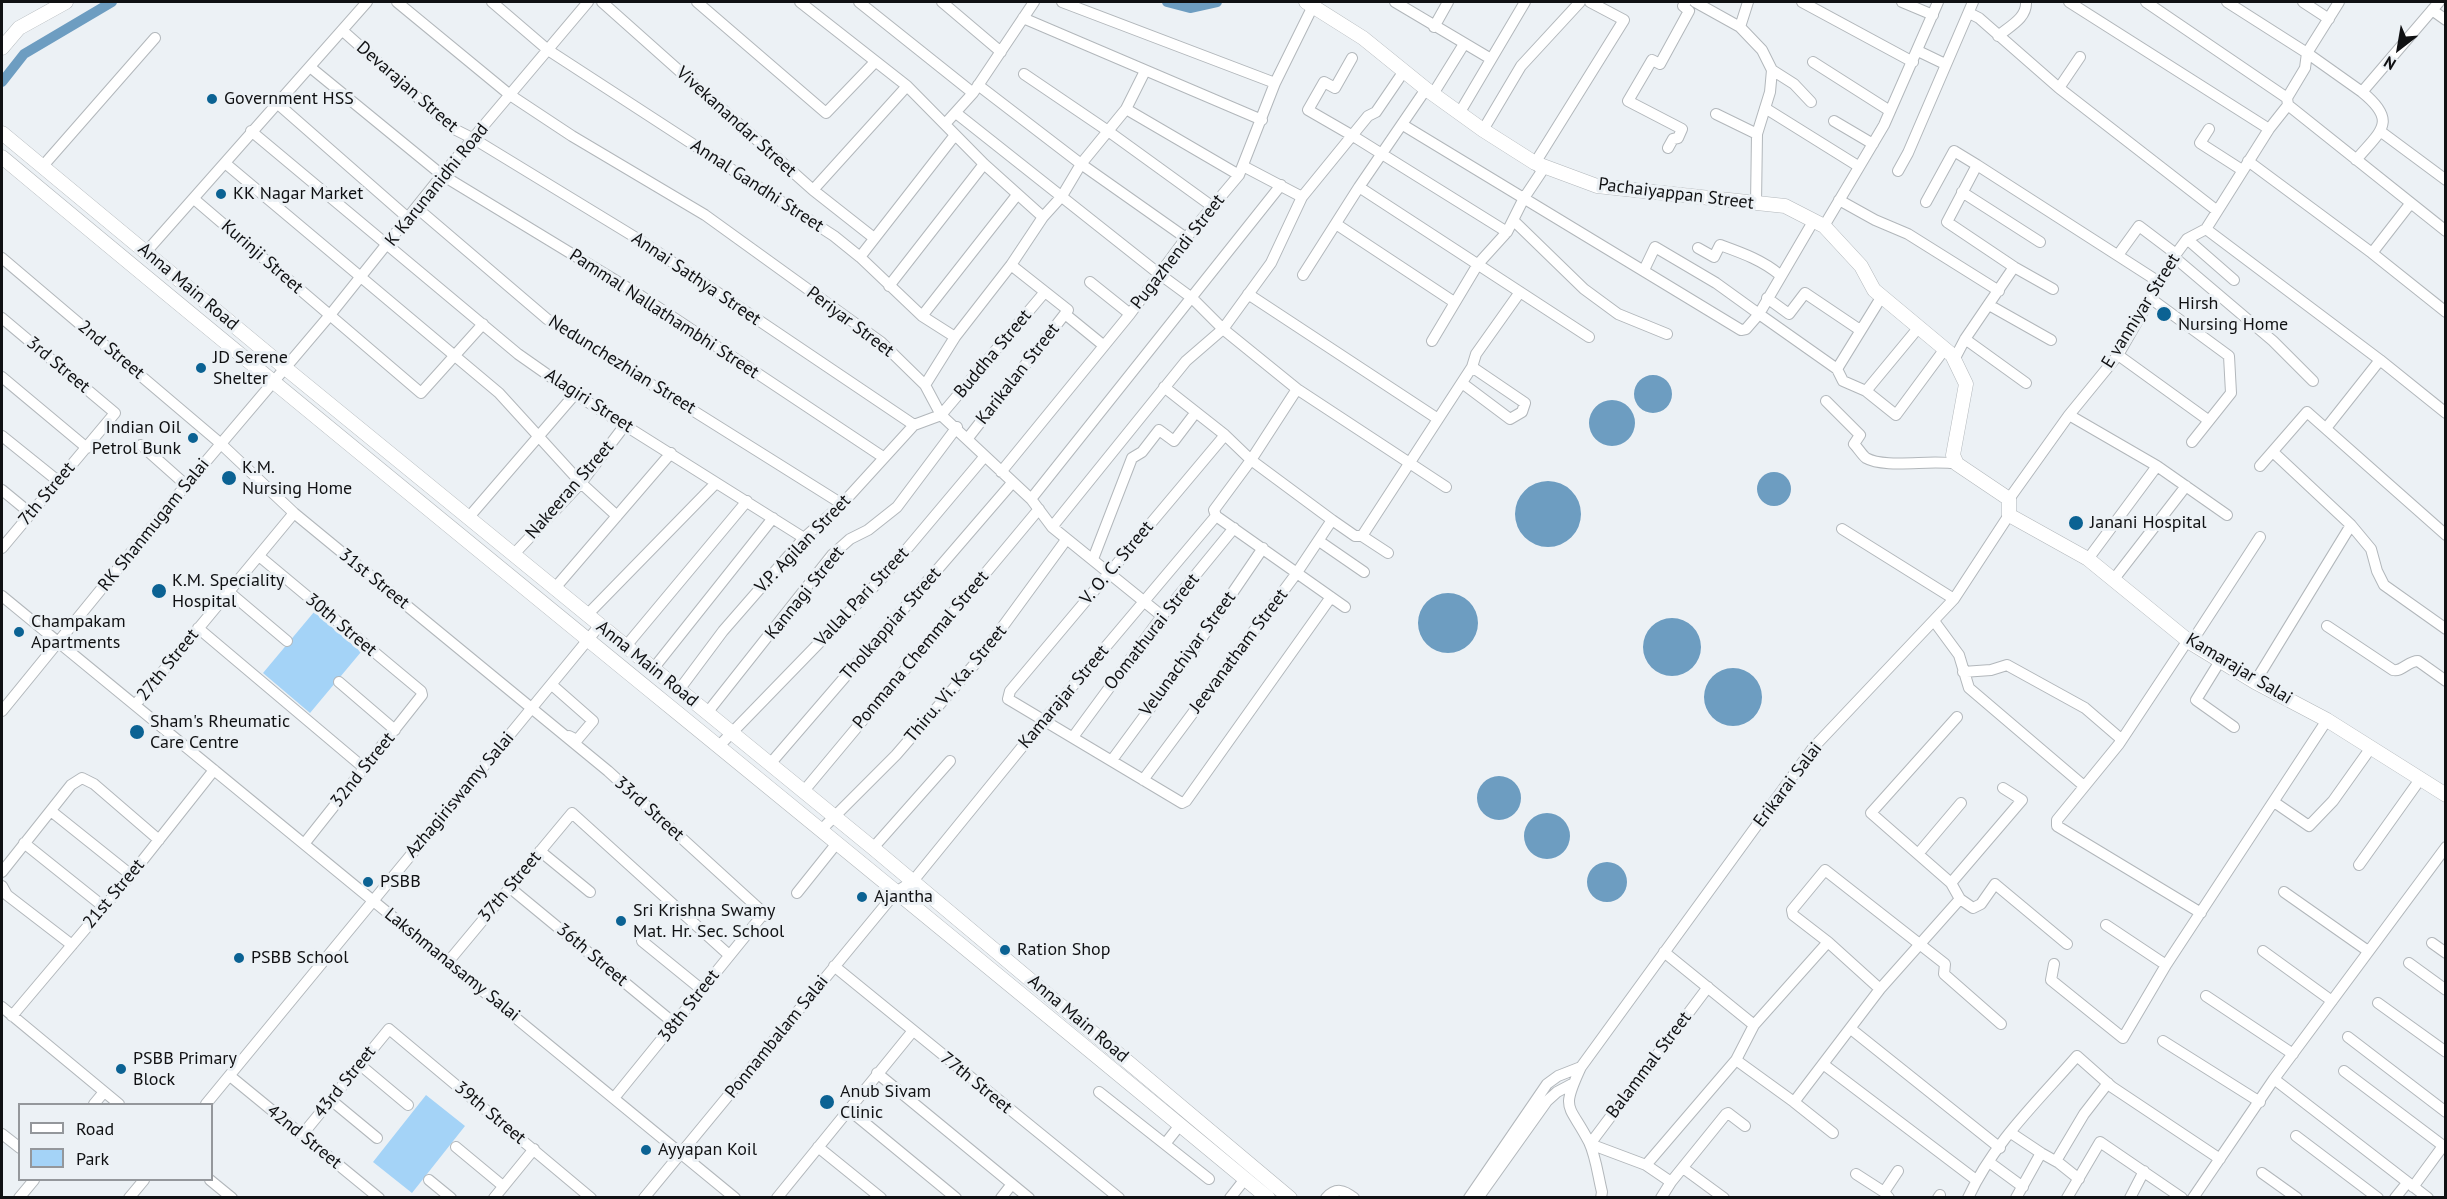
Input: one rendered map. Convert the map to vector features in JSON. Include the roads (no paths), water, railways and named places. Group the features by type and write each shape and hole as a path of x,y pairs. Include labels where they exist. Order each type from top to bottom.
{"main road":[{"path":"2,48 19,28 66,2"},
{"name":"Pachaiyappan Street","path":"1309,4 1363,38 1430,92 1535,163 1598,186 1785,206 1819,223 1861,266 1874,290 1949,355"},
{"name":"Anna Main Road","path":"2,134 284,368 913,881 1290,1197"},
{"name":"Anna Main Road","path":"2,157 272,382 1268,1197"},
{"path":"1949,355 1966,384 1953,455 1957,464 2009,499 2009,515"},
{"name":"Kamarajar Salai","path":"2009,515 2088,559 2189,641 2220,661 2327,720 2445,795"}],"street":[{"path":"146,252 225,164 250,131 278,104 367,2"},
{"name":"Periyar Street","path":"397,2 510,95 572,136 705,215 881,342 926,385 941,415 1031,499 1052,527 1162,616"},
{"name":"Annal Gandhi Street","path":"492,2 548,50 834,236 860,257 922,316 955,337"},
{"name":"K Karunanidhi Road","path":"284,368 387,247 442,176 588,2"},
{"name":"Vivekanandar Street","path":"602,2 813,190 874,238"},
{"path":"697,2 826,113 875,62"},
{"path":"800,2 908,86 984,164 1043,217"},
{"path":"859,2 976,89 1186,238"},
{"path":"942,2 1001,52"},
{"path":"945,124 976,89 1034,2"},
{"path":"1062,2 1275,83"},
{"path":"1395,2 1491,59"},
{"path":"1434,27 1448,2"},
{"path":"1461,112 1525,2"},
{"path":"1483,130 1521,66 1580,2"},
{"path":"1432,341 1478,264 1514,221 1524,198 1542,171 1535,163 1623,20 1590,2"},
{"path":"1668,148 1673,139 1678,138 1682,129 1628,101 1652,60 1660,64 1689,11 1683,6 1686,2"},
{"path":"1695,2 1740,27 1762,50 1772,70 1794,84 1811,102"},
{"path":"1740,27 1748,2"},
{"path":"1802,2 1912,62"},
{"path":"1902,2 1933,15"},
{"path":"1403,125 1741,330 1746,329 1759,314 1780,275 1839,200 1873,144 1918,51 1938,2"},
{"path":"1898,171 1908,153 1973,2"},
{"path":"1998,36 2023,16 2027,10 2026,2"},
{"path":"2069,2 2269,129"},
{"path":"2146,2 2288,101 2356,160 2445,231"},
{"path":"2227,2 2307,53 2362,92 2380,108 2384,117 2380,131 2356,160"},
{"path":"2303,2 2329,19"},
{"path":"2339,2 2307,53 2305,69 2288,101 2216,210 2206,229 2380,360 2445,413"},
{"name":"Pugazhendi Street","path":"1001,472 1130,314 1158,273 1241,170 1309,4"},
{"path":"2362,92 2436,6 2445,20"},
{"path":"1969,13 1979,18 2059,88 2216,210"},
{"path":"1023,18 1262,120"},
{"name":"Devarajan Street","path":"342,31 452,128 474,139"},
{"path":"42,167 155,38"},
{"path":"1303,275 1382,154 1464,44"},
{"path":"1918,51 1945,64"},
{"path":"2059,88 2080,57"},
{"path":"1352,58 1335,88 1324,82 1308,110 1507,232"},
{"path":"1813,62 1890,111"},
{"name":"Pammal Nallathambhi Street","path":"310,67 442,176 641,296 883,457"},
{"path":"1756,204 1757,134 1770,92 1772,70"},
{"path":"926,385 955,337 1011,265 1043,217 1062,196 1081,164 1126,109 1145,71"},
{"path":"1052,527 1186,361 1223,329 1271,263 1302,197 1368,116 1376,112 1404,71"},
{"path":"1024,74 1213,207"},
{"path":"813,190 908,86"},
{"path":"278,104 408,218"},
{"path":"1765,108 1858,166"},
{"path":"1126,109 1241,170 1281,185 1302,197"},
{"path":"956,113 1192,298 1223,329 1297,389 1446,487"},
{"path":"1716,114 1757,134"},
{"path":"1834,120 1873,144"},
{"path":"2210,129 2200,143 2245,165 2372,252 2445,312"},
{"name":"Alagiri Street","path":"250,131 518,354 575,394 804,538"},
{"path":"2380,131 2445,180"},
{"path":"860,257 955,135"},
{"name":"Annai Sathya Street","path":"474,139 638,239 914,425"},
{"path":"1926,202 1954,151 2159,282"},
{"path":"225,164 500,393 581,483 617,516"},
{"path":"888,286 984,164"},
{"path":"1977,165 1947,222 2014,267 2053,289"},
{"path":"1031,499 1281,185"},
{"path":"1359,187 1589,337"},
{"path":"1962,192 2040,242"},
{"path":"922,316 1017,195"},
{"name":"Kurinji Street","path":"194,199 422,393 455,357"},
{"path":"1839,200 1875,220 1908,234 1999,291"},
{"path":"2372,252 2410,204"},
{"name":"Nedunchezhian Street","path":"417,208 547,320 842,504"},
{"path":"1514,221 1584,289 1618,314 1667,334"},
{"path":"1336,224 1454,302"},
{"path":"2118,255 2139,226 2273,341 2313,381"},
{"name":"E vanniyar Street","path":"2009,499 2069,415 2118,354 2175,255 2187,239 2206,229"},
{"path":"2187,239 2234,280"},
{"path":"1698,248 1714,256 1720,245 1751,256 1780,275"},
{"path":"1644,270 1655,247 1716,283 1837,369 1843,381 1866,391 1896,415 1965,339 2014,267"},
{"name":"2nd Street","path":"2,258 220,444"},
{"name":"Karikalan Street","path":"968,438 1068,310 1011,265"},
{"path":"1090,282 1130,314"},
{"name":"Buddha Street","path":"941,415 1044,292"},
{"path":"1362,536 1472,367 1476,354 1520,292"},
{"path":"1767,298 1789,314 1805,293 1860,330"},
{"path":"1248,294 1438,419"},
{"path":"1837,369 1882,296"},
{"path":"2150,298 2229,356 2231,393 2192,442"},
{"path":"1989,305 2051,340"},
{"path":"1065,314 1103,345"},
{"name":"3rd Street","path":"2,318 115,413"},
{"path":"455,357 483,324"},
{"path":"1866,391 1919,327"},
{"path":"1965,339 2026,383"},
{"path":"2118,354 2208,420"},
{"path":"2327,427 2380,360"},
{"path":"1461,383 1510,418 1522,412 1525,403 1472,367"},
{"name":"RK Shanmugam Salai","path":"2,711 284,368"},
{"path":"2,377 87,447"},
{"path":"1164,387 1225,435 1251,460 1355,536 1362,536 1388,553"},
{"name":"Kamarajar Street","path":"913,881 1044,720 1216,516 1214,510 1217,504 1251,460 1297,389"},
{"path":"469,517 575,394"},
{"path":"1826,401 1860,435 1854,444 1865,458 1882,462 1957,464"},
{"path":"1093,559 1132,458 1142,452 1158,429 1174,441 1196,412"},
{"path":"2260,466 2307,412 2327,427 2445,535"},
{"name":"7th Street","path":"2,548 115,413"},
{"name":"V.P. Agilan Street","path":"679,690 723,631 804,538 842,504 914,425 941,415"},
{"path":"2069,415 2157,466 2228,515"},
{"name":"Nakeeran Street","path":"514,554 581,483 625,424"},
{"name":"Kannagi Street","path":"707,713 832,555 850,539 868,530 897,507 957,428"},
{"name":"V. O. C. Street","path":"1044,720 1011,702 1007,695 1225,435"},
{"path":"2,436 58,481"},
{"name":"31st Street","path":"220,444 294,513 533,707"},
{"path":"141,445 186,485"},
{"path":"2273,452 2351,525 2371,549 2377,571 2384,585 2445,629"},
{"path":"555,588 671,453"},
{"name":"Vallal Pari Street","path":"719,746 885,575 985,456"},
{"path":"2088,559 2157,466"},
{"path":"587,615 716,483"},
{"name":"Tholkappiar Street","path":"770,764 1012,483"},
{"path":"2114,579 2186,486"},
{"path":"2,490 30,513"},
{"path":"626,646 747,501"},
{"name":"Ponmana Chemmal Street","path":"803,792 1039,509"},
{"name":"27th Street","path":"135,705 294,513"},
{"name":"Erikarai Salai","path":"1601,1197 1602,1192 1590,1144 1568,1106 1570,1090 1581,1067 1813,748 1954,599 2009,515"},
{"path":"1216,516 1345,607"},
{"path":"653,669 773,518"},
{"name":"Jeevanatham Street","path":"1143,780 1296,574 1332,520"},
{"path":"2255,682 2351,525"},
{"name":"Oomathurai Street","path":"1073,737 1162,616 1234,528"},
{"path":"1842,529 1954,599"},
{"path":"2201,913 2057,826 2057,820 2121,739 2260,537"},
{"name":"Thiru. Vi. Ka. Street","path":"821,830 896,755 979,659 1066,540"},
{"path":"1319,541 1364,572"},
{"name":"Velunachiyar Street","path":"1112,760 1201,639 1263,548"},
{"name":"30th Street","path":"259,556 421,691 422,695"},
{"path":"229,592 287,641"},
{"name":"Lakshmanasamy Salai","path":"2,596 735,1197"},
{"path":"1044,720 1182,803 1186,801 1331,597"},
{"path":"1934,621 1959,655 1969,688 2084,786"},
{"name":"Azhagiriswamy Salai","path":"207,1103 600,625"},
{"path":"2327,626 2393,670 2399,670 2416,660 2421,661 2445,681"},
{"path":"198,628 364,768"},
{"path":"2220,661 2196,700 2234,727"},
{"path":"1963,672 1991,670 2007,665 2085,708 2121,739"},
{"path":"339,682 395,730"},
{"path":"533,707 573,739 578,739 592,719 552,685"},
{"name":"32nd Street","path":"304,844 422,695"},
{"name":"33rd Street","path":"533,707 608,771 765,914"},
{"path":"1957,717 1871,813 1951,883 1960,899 1973,908 1981,904 1995,884 2067,944"},
{"path":"2054,964 2051,980 2123,1038 2166,965 2327,720"},
{"path":"2274,802 2308,826 2333,801 2370,749"},
{"path":"873,848 950,761"},
{"name":"21st Street","path":"12,1016 104,908 214,770"},
{"path":"2,872 71,785 82,778 94,784 159,840"},
{"path":"2360,866 2421,778"},
{"path":"1951,883 2022,800 2003,788"},
{"path":"1918,854 1961,803"},
{"path":"51,810 131,875"},
{"name":"37th Street","path":"448,962 572,813 729,955"},
{"path":"24,843 104,908"},
{"path":"797,893 837,843"},
{"path":"2193,1197 2274,1079 2445,847"},
{"path":"540,851 590,892"},
{"path":"1880,988 1828,942 1792,915 1792,910 1825,870 1945,964 1944,974 2001,1024"},
{"name":"Ponnambalam Salai","path":"644,1197 896,892 913,881"},
{"name":"36th Street","path":"509,887 675,1024"},
{"path":"4,890 72,945"},
{"path":"2284,892 2368,951"},
{"path":"1794,1102 1880,988 1960,899"},
{"name":"38th Street","path":"614,1098 701,989 765,914"},
{"path":"2106,925 2166,965"},
{"path":"642,941 701,989"},
{"path":"1646,1165 1736,1060 1754,1025 1828,942"},
{"path":"2432,943 2445,951"},
{"path":"2263,951 2331,1001"},
{"path":"1664,952 1754,1025"},
{"path":"2409,963 2445,990"},
{"name":"77th Street","path":"834,966 912,1032 1119,1197"},
{"name":"Balammal Street","path":"1590,1144 1708,987"},
{"path":"2206,996 2293,1054"},
{"path":"2378,1004 2445,1053"},
{"path":"2,1007 118,1103"},
{"name":"43rd Street","path":"302,1135 389,1029"},
{"name":"39th Street","path":"389,1029 534,1149 578,1193 591,1197"},
{"path":"1851,1029 2000,1148"},
{"path":"777,1197 912,1032"},
{"path":"2348,1037 2445,1112"},
{"path":"2163,1041 2259,1102"},
{"path":"1968,1197 1976,1180 2037,1099 2077,1056 2108,1083 2220,1159"},
{"path":"1736,1060 1833,1133"},
{"path":"1823,1064 1976,1180"},
{"path":"359,1065 408,1105"},
{"path":"1469,1197 1547,1084 1558,1076 1581,1067"},
{"path":"2344,1071 2444,1147 2410,1185 2395,1197"},
{"path":"877,1073 1029,1197"},
{"name":"42nd Street","path":"230,1076 379,1197"},
{"path":"2274,1079 2428,1197"},
{"path":"1478,1197 1547,1101 1557,1092 1574,1083"},
{"path":"2056,1161 2084,1114 2108,1083"},
{"path":"95,1103 104,1092"},
{"path":"1099,1092 1209,1179"},
{"path":"331,1100 377,1138"},
{"path":"848,1110 956,1197"},
{"path":"1661,1197 1726,1114 1728,1113 1745,1126"},
{"path":"1165,1144 1180,1125"},
{"path":"2011,1133 2056,1161 2079,1179"},
{"path":"2,1134 18,1146"},
{"path":"2296,1136 2378,1197"},
{"path":"2067,1197 2100,1142 2144,1171 2176,1196"},
{"path":"1590,1144 1646,1165 1671,1182"},
{"path":"818,1146 881,1197"},
{"path":"456,1147 503,1186"},
{"path":"494,1197 534,1149"},
{"path":"2016,1197 2041,1153"},
{"path":"1989,1162 2023,1187"},
{"path":"1683,1168 1724,1197"},
{"path":"1856,1174 1886,1195 1898,1171"},
{"path":"2130,1197 2144,1171"},
{"path":"2262,1173 2296,1197"},
{"path":"1230,1197 1245,1179"},
{"path":"429,1180 451,1197"},
{"path":"19,1197 32,1181"},
{"path":"129,1197 142,1181"},
{"path":"212,1181 232,1197"},
{"path":"1001,1197 1012,1184"},
{"path":"716,1197 724,1188"},
{"path":"1326,1197 1336,1190 1341,1190 1354,1197"}],"waterway":[{"path":"2,82 24,54 112,2"},
{"path":"1167,2 1190,8 1217,2"}],"place":[{"name":"Government HSS","path":"212,99"},
{"name":"KK Nagar Market","path":"221,194"},
{"name":"Hirsh Nursing Home","path":"2164,314"},
{"name":"JD Serene Shelter","path":"201,368"},
{"name":"Indian Oil Petrol Bunk","path":"193,438"},
{"name":"K.M. Nursing Home","path":"229,478"},
{"name":"Janani Hospital","path":"2076,523"},
{"name":"K.M. Speciality Hospital","path":"159,591"},
{"name":"Champakam Apartments","path":"19,632"},
{"name":"Sham's Rheumatic Care Centre","path":"137,732"},
{"name":"PSBB","path":"368,882"},
{"name":"Ajantha","path":"862,897"},
{"name":"Sri Krishna Swamy Mat. Hr. Sec. School","path":"621,921"},
{"name":"Ration Shop","path":"1005,950"},
{"name":"PSBB School","path":"239,958"},
{"name":"PSBB Primary Block","path":"121,1069"},
{"name":"Anub Sivam Clinic","path":"827,1102"},
{"name":"Ayyapan Koil","path":"646,1150"}]}
